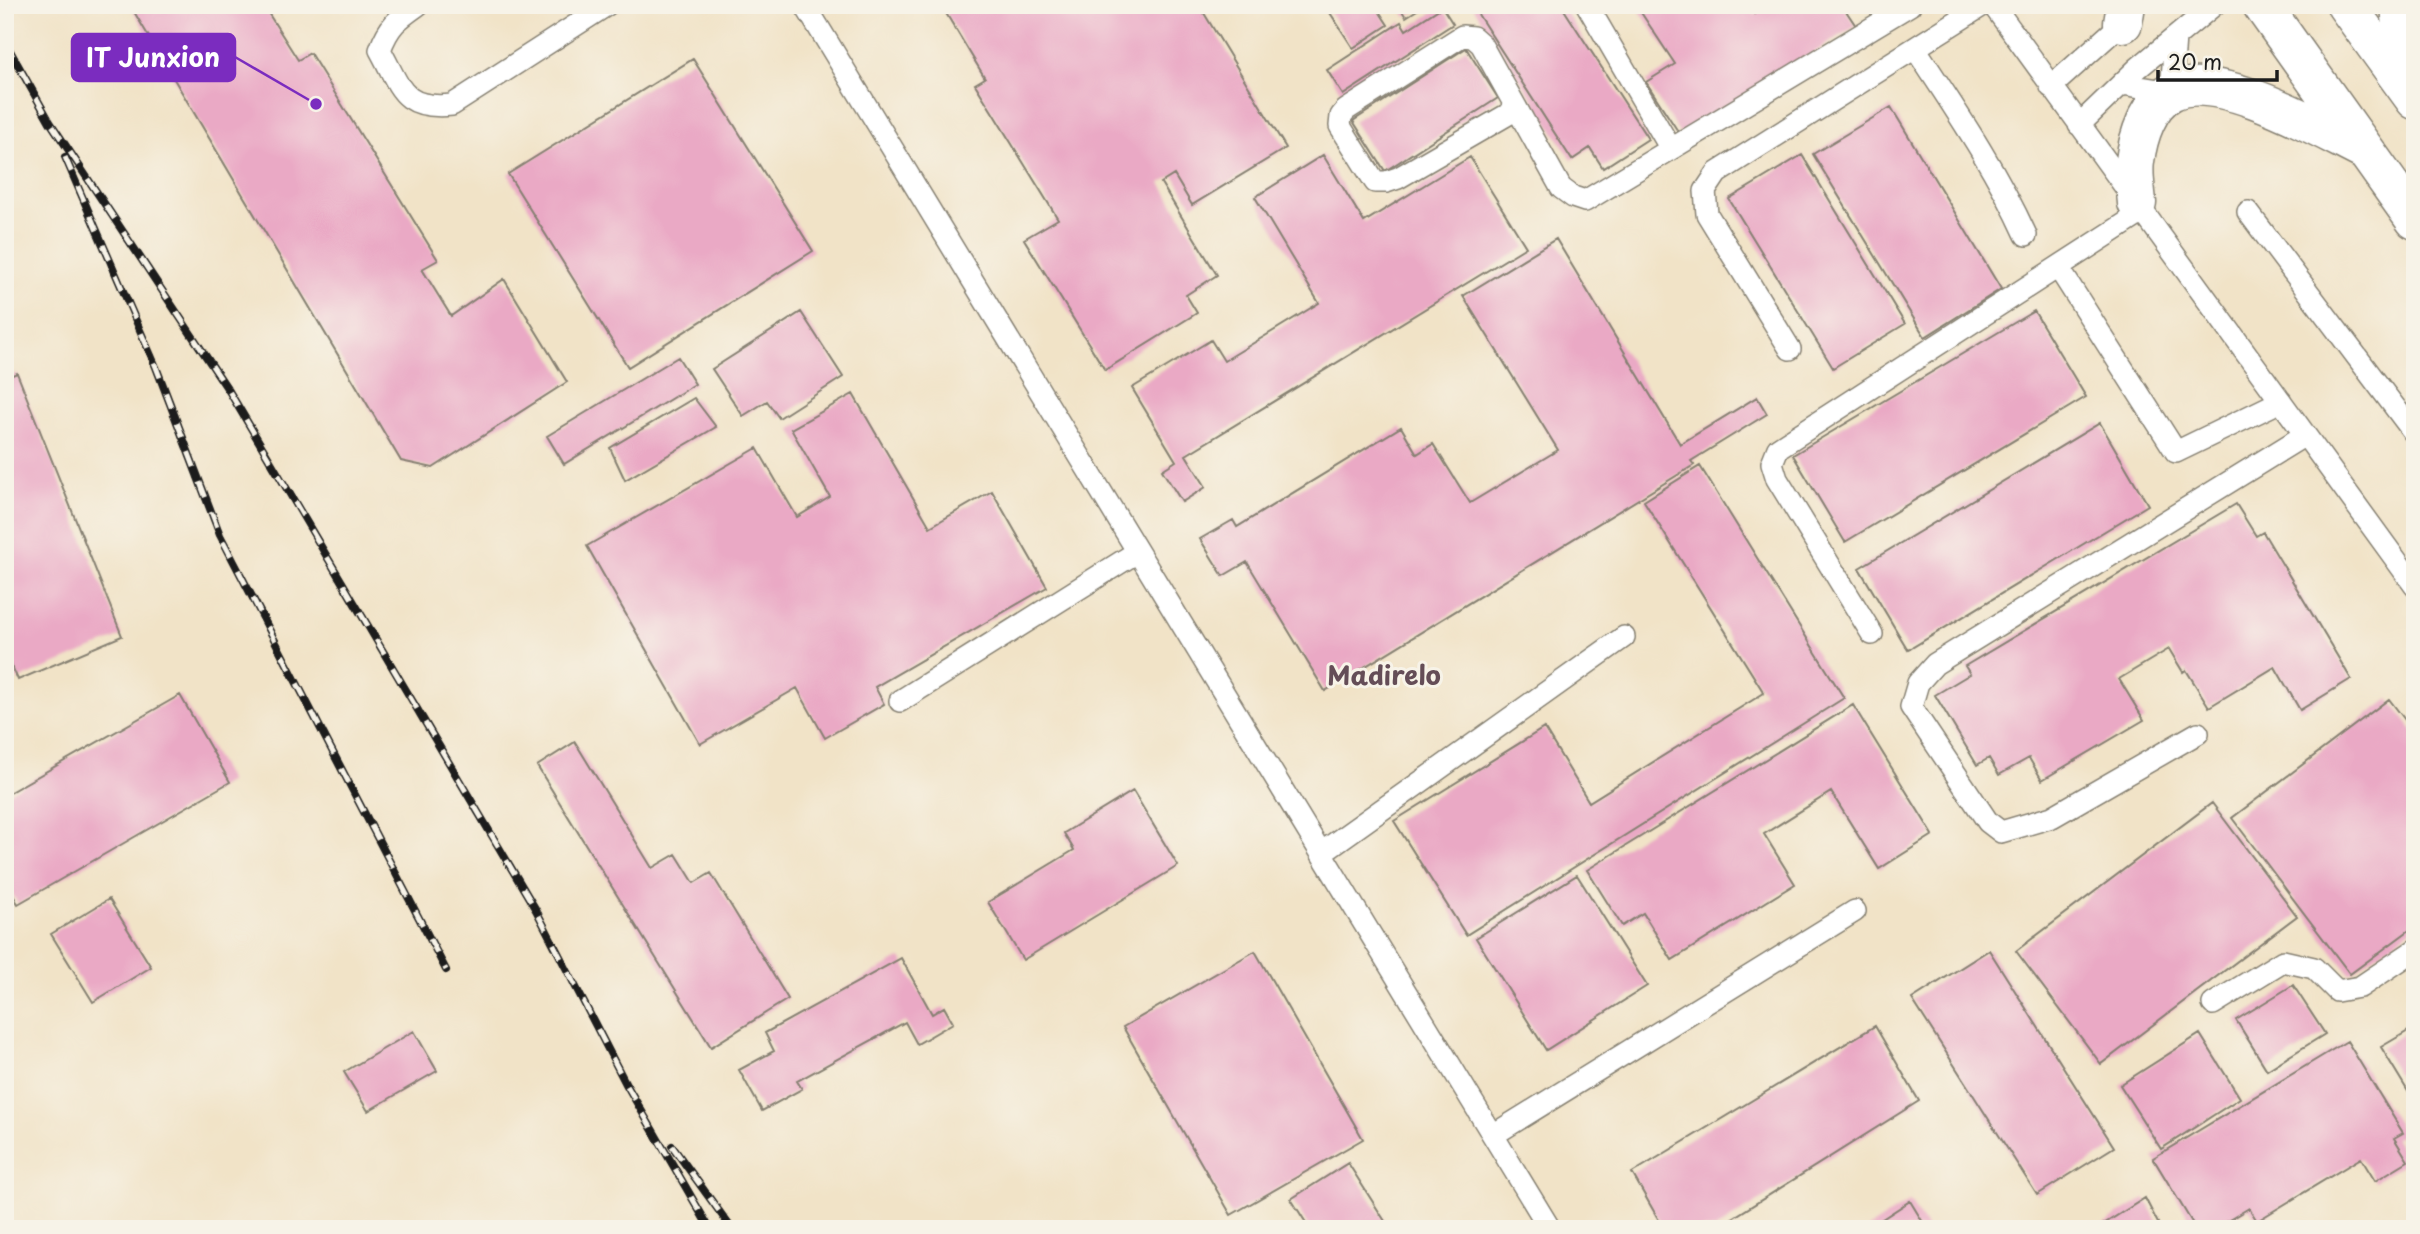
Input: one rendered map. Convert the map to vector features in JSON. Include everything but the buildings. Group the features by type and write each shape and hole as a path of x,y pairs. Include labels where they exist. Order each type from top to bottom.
{"main road":[{"path":"2262,5 2415,220"},
{"path":"2346,5 2411,95"},
{"path":"2400,5 2411,95"},
{"path":"2140,208 2134,163 2149,115 2171,92 2192,86 2215,87 2278,108 2365,151"}],"lane":[{"path":"418,5 393,23 380,50 405,96 418,104 432,107 452,105 607,5"},
{"path":"805,5 1550,1229"},
{"path":"1587,5 1671,149"},
{"path":"1517,109 1398,178 1386,182 1375,182 1339,126 1341,116 1346,110 1462,36 1473,37 1481,44 1561,188 1573,197 1585,201 1910,5"},
{"path":"1790,349 1707,214 1705,191 1717,173 1983,5"},
{"path":"1993,5 2415,586"},
{"path":"2080,125 2122,84 2214,5"},
{"path":"2051,86 2130,11"},
{"path":"2122,84 2171,92 2175,38"},
{"path":"1915,48 1980,148 2026,235"},
{"path":"1872,634 1777,479 1772,463 1778,448 2058,267 2140,208"},
{"path":"2248,212 2415,434"},
{"path":"2058,267 2176,452 2281,401"},
{"path":"2198,733 2052,817 2001,832 1988,822 1911,707 1918,683 1935,664 2305,435"},
{"path":"900,701 1137,552"},
{"path":"1321,853 1624,637"},
{"path":"1493,1135 1855,911"},
{"path":"2213,1004 2283,961 2314,968 2337,991 2360,987 2415,950"}],"railway":[{"path":"5,42 50,122 229,391 536,910 626,1084 710,1229"},
{"path":"65,157 156,367 220,535 446,970"},
{"path":"672,1146 732,1229"}],"place":[{"name":"IT Junxion","path":"316,104"}],"district":[{"name":"Madirelo","path":"1384,674"}]}
